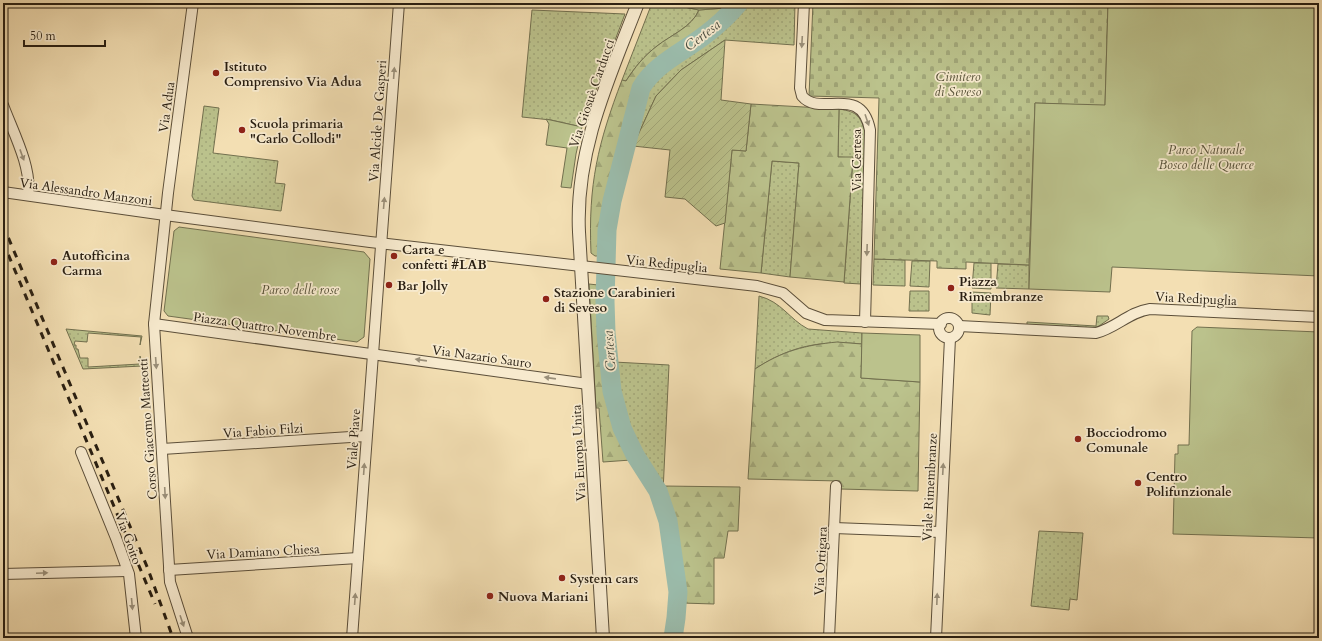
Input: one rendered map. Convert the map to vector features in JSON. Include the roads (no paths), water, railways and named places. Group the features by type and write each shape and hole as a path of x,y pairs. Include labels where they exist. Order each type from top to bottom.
{"street":[{"name":"Via Adua","path":"165,215 193,3"},
{"name":"Via Alcide De Gasperi","path":"381,242 399,3"},
{"name":"Via Giosuè Carducci","path":"581,266 578,217 582,166 599,105 638,3"},
{"name":"Via Certesa","path":"804,3 800,81 802,96 812,103 855,106 864,113 870,130 864,322"},
{"path":"3,105 26,166 29,183 28,195"},
{"name":"Via Alessandro Manzoni","path":"3,192 165,215"},
{"path":"165,215 381,242"},
{"name":"Corso Giacomo Matteotti","path":"165,215 154,324 169,570 173,594 188,638"},
{"name":"Via Redipuglia","path":"381,242 766,287 783,293 811,316 825,320 941,324 945,320 950,319 955,321 958,326 1096,333 1107,329 1132,314 1150,309 1319,317"},
{"name":"Viale Piave","path":"352,638 381,242"},
{"name":"Via Europa Unita","path":"581,266 603,638"},
{"name":"Piazza Quattro Novembre","path":"154,324 372,354"},
{"path":"941,324 940,332 944,337 950,338 957,334 958,326"},
{"name":"Viale Rimembranze","path":"936,638 950,338"},
{"name":"Via Nazario Sauro","path":"372,354 588,384"},
{"name":"Via Fabio Filzi","path":"162,449 366,436"},
{"name":"Via Goito","path":"81,452 114,533 130,580 136,638"},
{"name":"Via Ortigara","path":"829,638 836,486"},
{"path":"834,528 940,532"},
{"name":"Via Damiano Chiesa","path":"169,570 358,558"},
{"path":"3,574 127,571"}],"waterway":[{"name":"Certesa","path":"673,638 678,592 668,521 658,491 635,455 622,428 612,391 606,333 605,301 607,230 612,201 641,88 662,65 709,32 739,3"}],"railway":[{"path":"3,225 148,569 173,638"},
{"path":"3,242 155,604"}],"place":[{"name":"Istituto Comprensivo Via Adua","path":"216,73"},
{"name":"Scuola primaria \"Carlo Collodi\"","path":"242,130"},
{"name":"Carta e confetti #LAB","path":"394,256"},
{"name":"Autofficina Carma","path":"54,262"},
{"name":"Bar Jolly","path":"389,285"},
{"name":"Piazza Rimembranze","path":"951,288"},
{"name":"Stazione Carabinieri di Seveso","path":"546,299"},
{"name":"Bocciodromo Comunale","path":"1078,439"},
{"name":"Centro Polifunzionale","path":"1138,483"},
{"name":"System cars","path":"562,578"},
{"name":"Nuova Mariani","path":"490,596"}],"park label":[{"name":"Cimitero di Seveso","path":"958,84"},
{"name":"Parco Naturale Bosco delle Querce","path":"1206,156"},
{"name":"Parco delle rose","path":"300,289"}]}
